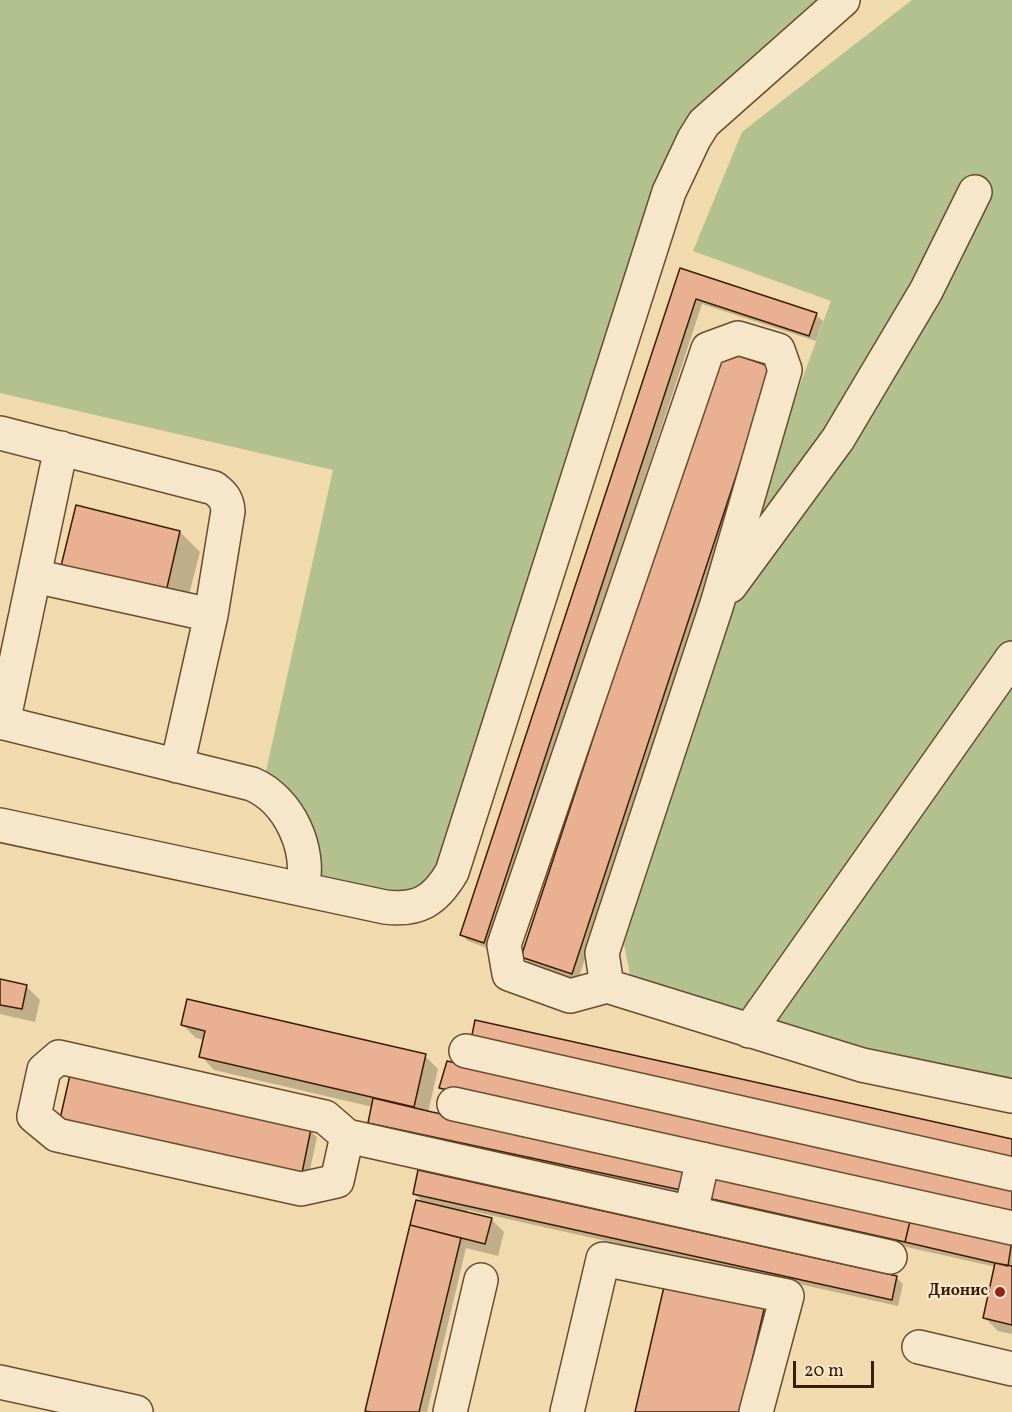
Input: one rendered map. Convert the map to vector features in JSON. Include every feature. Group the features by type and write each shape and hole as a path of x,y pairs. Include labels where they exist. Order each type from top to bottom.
{"lane":[{"path":"0,825 385,907 399,909 416,907 431,899 444,886 452,872 669,192 679,168 704,123 843,0"},
{"path":"717,604 838,439 926,291 975,192"},
{"path":"607,986 602,953 717,604 785,370 778,350 738,338 708,349 504,945 509,974 570,996 607,986 862,1065 1012,1096"},
{"path":"0,433 214,488 223,494 228,502 211,615 177,766"},
{"path":"61,448 34,576 12,624 2,723 252,784 266,790 278,801 297,832 306,867 302,889"},
{"path":"34,576 211,615"},
{"path":"749,1030 1012,658"},
{"path":"466,1051 1012,1174"},
{"path":"346,1136 337,1181 301,1189 57,1135 34,1116 44,1070 59,1058 325,1117 346,1136 890,1257"},
{"path":"454,1104 1012,1228"},
{"path":"691,1212 703,1159"},
{"path":"567,1412 603,1258 787,1296 756,1412"},
{"path":"450,1412 481,1280"},
{"path":"919,1347 1012,1369"},
{"path":"0,1382 136,1412"}],"green space":[{"path":"0,0 829,0 716,99 444,869 419,896 318,886 264,780 333,470 0,393"},
{"path":"912,0 1012,0 1012,1075 1008,1082 871,1054 630,975 624,944 732,614 745,534 831,301 693,251 742,132"}],"building":[{"path":"680,268 817,313 809,336 696,299 484,943 460,935"},
{"path":"721,350 772,367 572,974 521,957"},
{"path":"76,505 180,531 166,592 61,566"},
{"path":"0,979 27,985 22,1009 0,1005"},
{"path":"187,999 426,1054 414,1107 199,1057 205,1031 181,1025"},
{"path":"475,1020 1012,1139 1012,1159 471,1040"},
{"path":"447,1061 1012,1188 1012,1214 439,1088"},
{"path":"70,1075 311,1129 302,1173 60,1119"},
{"path":"373,1098 686,1166 681,1190 368,1123"},
{"path":"418,1170 897,1276 892,1300 413,1194"},
{"path":"708,1173 911,1217 905,1242 703,1197"},
{"path":"416,1200 492,1218 485,1244 410,1225"},
{"path":"911,1217 1012,1240 1008,1266 905,1242"},
{"path":"410,1225 461,1238 419,1412 365,1411"},
{"name":"Дионис","path":"995,1263 1012,1266 1012,1325 983,1318"},
{"path":"666,1278 766,1301 740,1412 635,1412"}],"place":[{"name":"Дионис","path":"1000,1292"}]}
